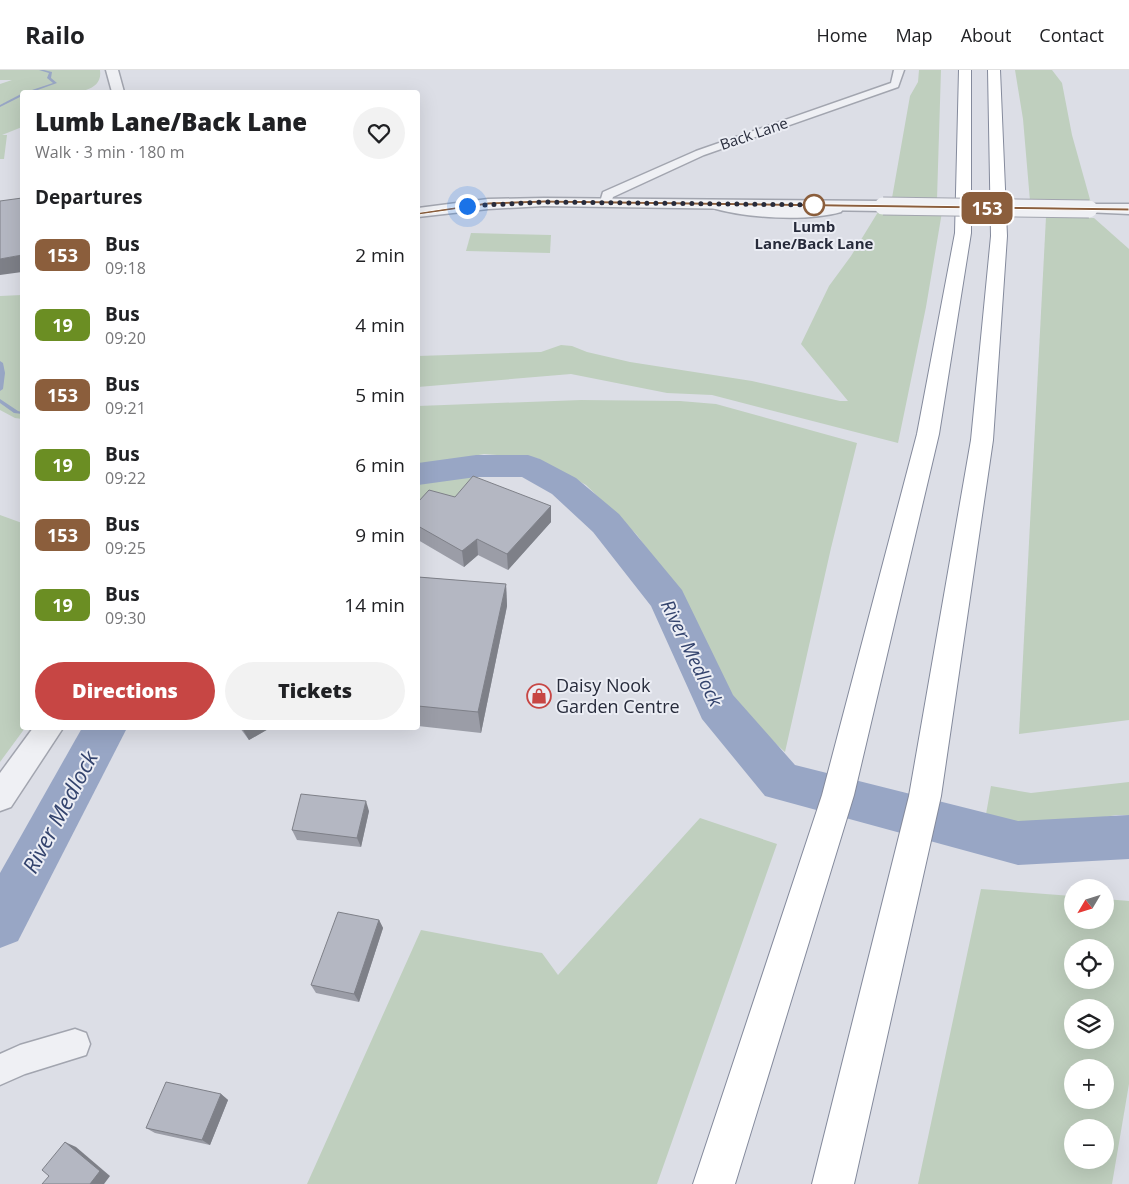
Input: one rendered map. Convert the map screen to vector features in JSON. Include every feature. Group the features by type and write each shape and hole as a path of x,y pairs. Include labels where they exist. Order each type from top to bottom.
{"highway":[{"path":"714,1184 838,795 928,434 963,233 965,70"},
{"path":"833,1184 925,796 982,440 999,236 994,70"}],"street":[{"path":"112,70 117,90"},
{"name":"Back Lane","path":"606,202 607,195 700,153 895,85 899,70"},
{"path":"420,213 488,204 606,202 1129,209"},
{"path":"0,797 48,730"},
{"path":"0,1070 20,1060 75,1044"}],"green space":[{"path":"0,70 100,70 99,80 93,87 86,90 20,90 20,128 2,135 7,135 4,159 0,159 0,84 12,80 0,80"},
{"path":"919,70 941,70 937,199 892,198 910,96 918,82"},
{"path":"1015,70 1052,70 1062,83 1072,135 1091,203 1030,201 1023,119"},
{"path":"878,212 942,212 926,307 898,443 712,395 667,393 571,374 420,387 420,356 541,352 561,345 572,346 587,352 630,362 752,381 840,401 848,401 801,344 829,286 851,256"},
{"path":"1046,217 1094,218 1129,249 1129,720 1019,734"},
{"path":"471,233 551,235 550,253 466,251"},
{"path":"20,295 20,419 0,410 0,296"},
{"path":"581,400 680,401 716,404 857,443 785,752 727,699 686,603 637,535 586,485 537,458 484,454 420,466 420,406"},
{"path":"481,469 478,477 450,507 420,514 420,478"},
{"path":"0,515 20,522 20,730 24,730 0,762"},
{"path":"1129,782 1129,815 1116,815 1029,831 985,820 991,786 1031,793"},
{"path":"700,818 777,844 657,1184 307,1184 421,930 542,953 558,975"},
{"path":"981,889 1064,895 1064,929 1114,929 1114,900 1129,901 1129,1084 1112,1184 918,1184"}],"building":[{"path":"20,198 20,255 0,259 0,201"},
{"path":"473,476 551,506 507,554 477,539 462,551 420,527 420,500 429,490 455,497"},
{"path":"420,577 506,584 478,712 420,706"},
{"path":"301,794 366,801 357,838 292,830"},
{"path":"338,912 379,920 354,994 311,985"},
{"path":"166,1082 221,1094 202,1140 146,1128"},
{"path":"65,1142 100,1171 90,1184 42,1184 49,1176 42,1170"}],"waterway":[{"path":"36,90 55,83 49,78 51,73 41,70"},
{"path":"0,106 20,96"},
{"path":"0,363 2,373 0,389"},
{"path":"0,401 20,413"},
{"name":"River Medlock","path":"420,474 476,466 528,466 564,486 606,523 668,600 717,707 781,782 1018,843 1129,837"},
{"name":"River Medlock","path":"0,923 104,730"}],"bus line":[{"name":"153","path":"420,213 488,204 544,202 1129,209"}],"place":[{"name":"Lumb Lane/Back Lane","path":"814,205"},
{"name":"Daisy Nook Garden Centre","path":"539,696"}],"route":[{"path":"467,206 544,202 818,205 814,205"}]}
